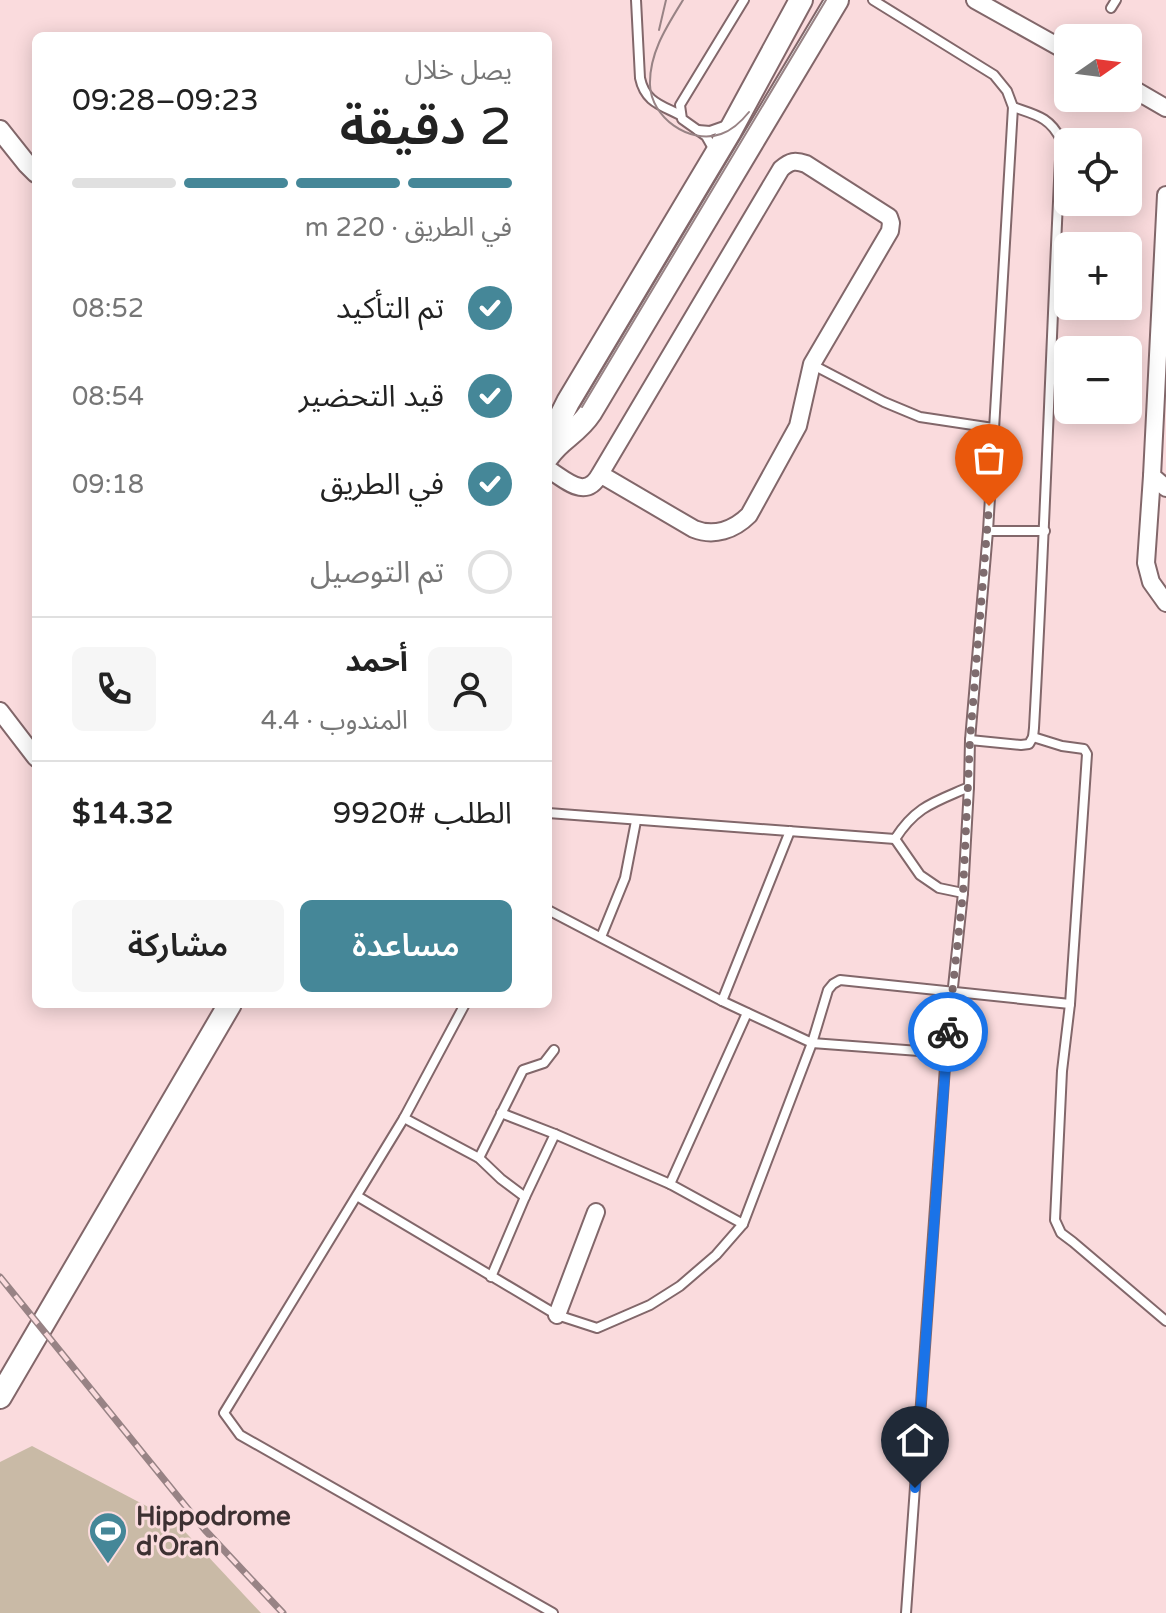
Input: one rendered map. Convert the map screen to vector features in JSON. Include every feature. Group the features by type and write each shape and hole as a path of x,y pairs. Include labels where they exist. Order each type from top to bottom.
{"main road":[{"path":"552,450 568,402 737,118 801,0"},
{"path":"552,450 576,431 590,413 837,0"},
{"path":"0,1397 226,1008"}],"street":[{"path":"975,0 1054,44"},
{"path":"1142,94 1166,108"},
{"path":"0,130 32,169"},
{"path":"552,471 578,487 592,486 781,169 788,163 796,161 806,164 889,217 890,231 812,364 798,426 749,515 733,527 704,533 600,474"},
{"path":"1166,196 1162,357 1146,563 1151,582 1166,603"},
{"path":"1152,476 1166,488"},
{"path":"0,711 32,753"},
{"path":"557,1315 596,1212"}],"lane":[{"path":"636,0 643,90 649,99 680,115 712,144 715,151 713,157"},
{"path":"680,115 680,105 744,0"},
{"path":"873,0 994,75 1007,91 1013,107 988,531 970,740 963,893 946,1053 906,1613"},
{"path":"970,740 1021,745 1029,744 1033,737 1061,140 1055,128 1038,115 1013,107"},
{"path":"697,130 710,131 737,118"},
{"path":"812,364 920,417 993,428"},
{"path":"988,531 1045,531"},
{"path":"1033,737 1084,749 1087,754 1070,1004 1062,1071 1055,1220 1061,1233 1166,1321"},
{"path":"895,839 912,815 969,787"},
{"path":"552,813 895,839"},
{"path":"601,937 625,878 636,821"},
{"path":"722,1001 790,831"},
{"path":"895,839 920,875 939,888 963,893"},
{"path":"552,912 722,1001 812,1043 946,1053"},
{"path":"357,1196 557,1315 597,1328 650,1305 680,1286 716,1255 743,1224 812,1043 828,990 833,984 840,980 1070,1004"},
{"path":"463,1008 404,1118 224,1413 240,1435 553,1613"},
{"path":"670,1184 747,1013"},
{"path":"479,1158 523,1070 544,1063 554,1050"},
{"path":"501,1113 670,1184 743,1224"},
{"path":"404,1118 479,1158 525,1197"},
{"path":"491,1277 555,1134"}],"shaded area":[{"name":"Hippodrome d'Oran","path":"32,1446 175,1521 261,1613 0,1613 0,1462"}],"tram line":[{"path":"659,30 666,0"},
{"path":"683,0 660,40 652,62 650,85 657,108 674,126 685,132 709,136 729,130 749,112"},
{"path":"582,407 826,0"}],"railway":[{"path":"0,1277 205,1530 283,1613"}],"way so far":[{"path":"948,1032 963,893 970,740 989,506"}],"place":[{"name":"Hippodrome d'Oran","path":"108,1565"}],"route":[{"path":"915,1488 948,1032"}]}
